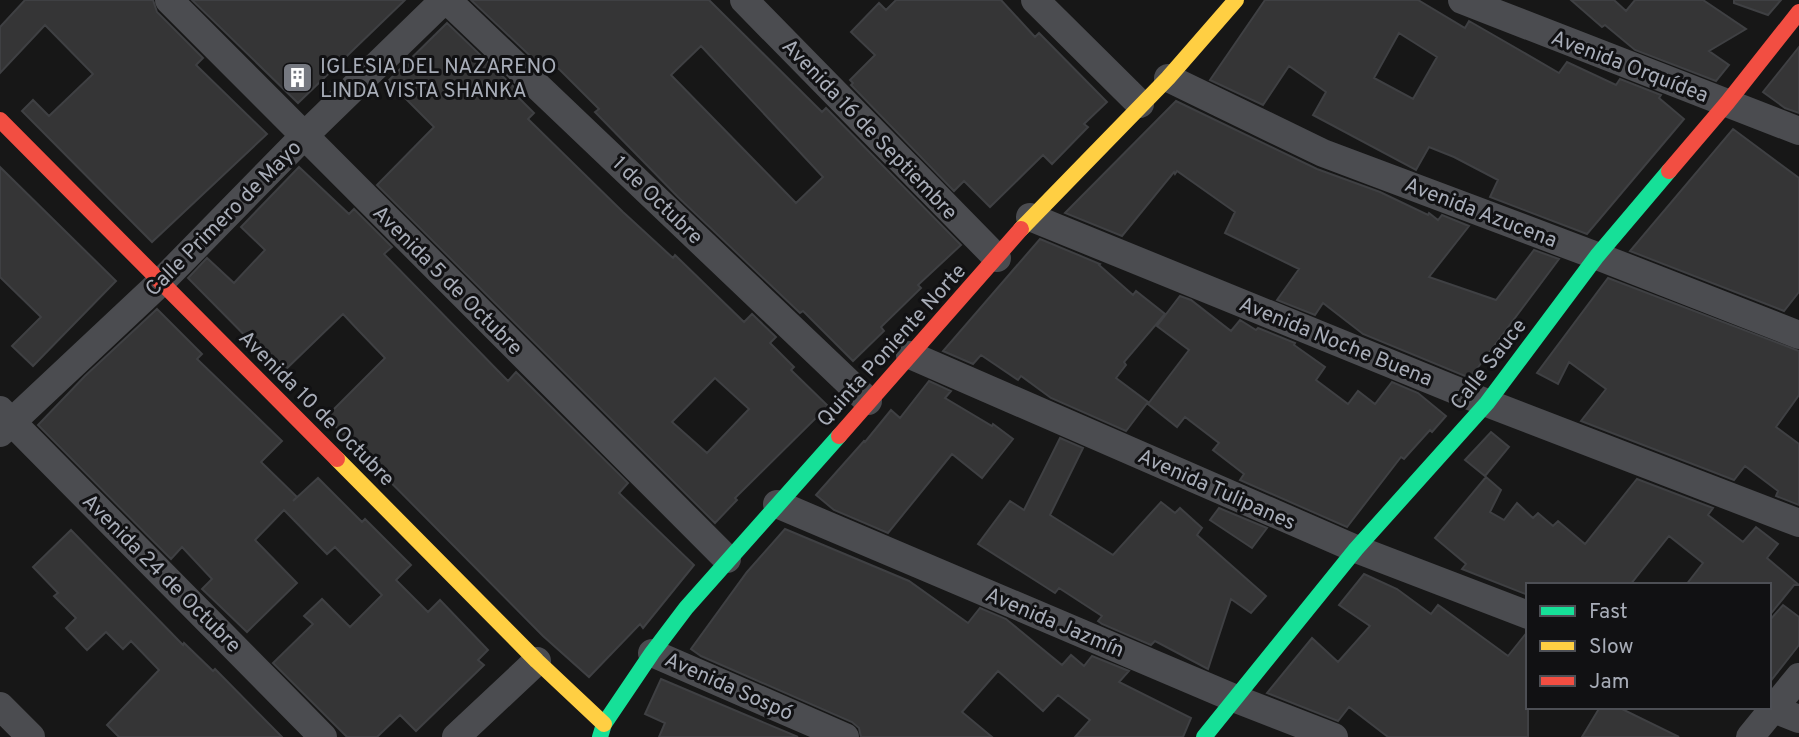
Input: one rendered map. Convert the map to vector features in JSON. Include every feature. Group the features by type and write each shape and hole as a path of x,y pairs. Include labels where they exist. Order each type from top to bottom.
{"street":[{"name":"Avenida 5 de Octubre","path":"169,0 727,559"},
{"name":"Calle Primero de Mayo","path":"4,421 162,281 304,136 446,0"},
{"name":"1 de Octubre","path":"446,0 868,401"},
{"name":"Avenida 16 de Septiembre","path":"744,0 997,258"},
{"path":"1035,0 1140,104"},
{"name":"Quinta Poniente Norte","path":"602,730 652,653 727,559 997,258 1030,217 1168,78 1236,0"},
{"name":"Avenida Orquídea","path":"1462,0 1799,131"},
{"name":"Calle Sauce","path":"1203,737 1356,549 1487,403 1597,256 1727,103 1799,12"},
{"name":"Avenida Azucena","path":"1168,78 1323,153 1799,335"},
{"name":"Avenida 10 de Octubre","path":"0,120 162,281 602,730"},
{"name":"Avenida Noche Buena","path":"1030,217 1487,403 1799,523"},
{"name":"Avenida Tulipanes","path":"910,355 1356,549 1526,614"},
{"name":"Avenida 24 de Octubre","path":"4,421 323,737"},
{"name":"Avenida Jazmín","path":"777,504 1236,699 1334,737"},
{"name":"Avenida Sospó","path":"652,653 845,737"},
{"path":"456,737 537,661"},
{"path":"1799,677 1771,708 1799,719"},
{"path":"0,706 31,737"},
{"path":"1750,737 1770,709"}],"building":[{"path":"25,0 153,0 157,12 203,58 196,65 267,134 152,242 22,111 33,100 49,116 93,74 45,25 0,73 0,27"},
{"path":"192,0 405,0 298,103"},
{"path":"471,0 709,0 822,112 826,108 961,245 918,285 921,288 881,327 884,331 853,361 803,311 800,313 678,197 595,112 599,109 560,70 548,61 542,67","holes":["701,46 823,177 796,203 671,75"]},
{"path":"896,0 1001,0 1035,37 1039,33 1107,102 1084,124 1088,127 1052,164 1043,155 990,207 964,181 954,191 851,85 853,83 850,80 875,55 851,32 879,3 886,10"},
{"path":"1265,0 1418,0 1465,28 1469,21 1559,73 1567,62 1616,85 1620,79 1661,95 1659,98 1684,119 1587,234 1490,197 1498,180 1454,157 1429,147 1416,170 1313,115 1326,92 1289,66 1263,105 1210,80","holes":["1399,33 1437,57 1413,99 1374,78"]},
{"path":"1571,0 1614,0 1626,11 1635,0 1703,0 1746,29 1709,51 1729,65 1716,81 1635,50 1605,25 1602,27"},
{"path":"1734,0 1781,0 1768,15 1734,3"},
{"path":"447,23 518,91 515,94 534,113 528,119 623,212 673,258 675,255 744,322 752,314 776,337 770,343 794,367 791,370 828,406 735,498 737,500 715,523 377,185 434,127 388,81","holes":["715,378 749,409 707,453 672,422"]},
{"path":"1799,47 1799,113 1785,108 1763,92"},
{"path":"1176,101 1317,169 1380,192 1428,215 1429,213 1438,220 1442,215 1469,226 1429,277 1496,300 1534,250 1559,259 1470,378 1363,334 1323,303 1315,315 1277,300 1299,269 1225,233 1235,212 1177,171 1122,236 1065,213"},
{"path":"1733,129 1799,178 1799,292 1784,311 1630,251"},
{"path":"0,167 116,281 33,366 12,346 41,317 0,277"},
{"path":"299,167 349,214 354,209 392,247 384,254 508,381 516,372 628,483 619,493 694,565 643,628 640,624 589,677 543,636 326,417 385,358 343,314 282,373 188,278 207,258 234,283 265,250 241,227"},
{"path":"1040,239 1100,264 1133,295 1136,291 1165,314 1124,362 1126,365 1116,378 1148,402 1126,431 1051,398 1021,376 1018,380 981,355 973,364 943,351"},
{"path":"1608,278 1799,351 1799,395 1776,427 1799,444 1799,505 1776,496 1778,491 1745,466 1734,480 1581,421 1606,389 1569,362 1558,384 1537,373"},
{"path":"1180,296 1191,300 1231,331 1240,320 1256,330 1258,328 1295,343 1294,345 1325,367 1316,380 1348,404 1358,391 1375,404 1392,382 1418,393 1446,416 1404,459 1401,457 1347,527 1240,480 1244,474 1213,450 1219,443 1185,417 1177,427 1148,404 1189,350 1157,326"},
{"path":"157,309 202,354 197,359 282,441 261,462 297,497 293,501 318,478 362,522 365,519 411,565 396,580 428,612 440,600 488,650 478,660 484,665 416,731 400,715 377,737 347,737 273,663 313,624 304,616 322,599 350,627 382,595 335,547 327,554 284,510 255,540 297,583 247,632 202,589 212,579 182,547 171,559 38,425 85,376"},
{"path":"929,381 951,391 945,398 992,426 993,424 1013,439 982,478 952,454 888,533 834,510 816,495 891,410 900,418"},
{"path":"1491,432 1509,447 1485,476 1465,460"},
{"path":"1060,438 1083,448 1050,515 1113,555 1161,502 1175,513 1180,508 1202,528 1197,535 1266,596 1251,613 1231,599 1208,669 1155,641 1151,645 1102,624 1098,621 1102,616 1059,588 1055,593 978,544 1010,501 1024,510"},
{"path":"1486,477 1501,490 1490,512 1504,520 1517,503 1533,518 1538,513 1553,526 1558,521 1585,544 1637,479 1713,508 1708,515 1743,542 1756,527 1778,544 1767,558 1799,585 1794,585 1771,614 1771,583 1688,583 1703,563 1669,536 1632,583 1526,583 1526,594 1462,569 1466,564 1435,538"},
{"path":"1219,508 1267,528 1252,548 1210,520"},
{"path":"785,529 909,581 968,623 980,608 1006,619 1062,665 1071,655 1084,666 1092,656 1129,671 1119,682 1191,718 1183,737 1075,737 1090,720 1058,695 1043,711 998,671 962,712 992,737 861,737 859,728 852,722 701,656 691,649 747,572"},
{"path":"71,530 183,645 184,643 213,671 215,669 282,737 119,737 107,725 159,670 131,641 123,649 106,632 87,650 66,628 76,618 54,596 58,593 33,567"},
{"path":"1364,574 1397,589 1431,614 1438,605 1508,656 1526,634 1528,737 1388,737 1349,707 1338,721 1267,693 1312,638 1338,662 1370,626 1339,605"},
{"path":"1783,605 1799,617 1799,645 1771,680 1771,619"},
{"path":"661,679 798,737 659,737 665,723 645,714"},
{"path":"1599,709 1622,709 1679,737 1582,737"}],"traffic: fast":[{"path":"1204,737 1356,549 1487,403 1597,256 1669,171"},
{"path":"600,737 604,724 686,608 839,436"}],"traffic: slow":[{"path":"1021,229 1168,78 1236,0"},
{"path":"337,459 537,661 604,724"}],"traffic: jam":[{"path":"1669,171 1799,12"},
{"path":"0,120 337,459"},
{"path":"839,436 1021,229"}],"place":[{"name":"IGLESIA DEL NAZARENO LINDA VISTA SHANKA","path":"297,78"}]}
